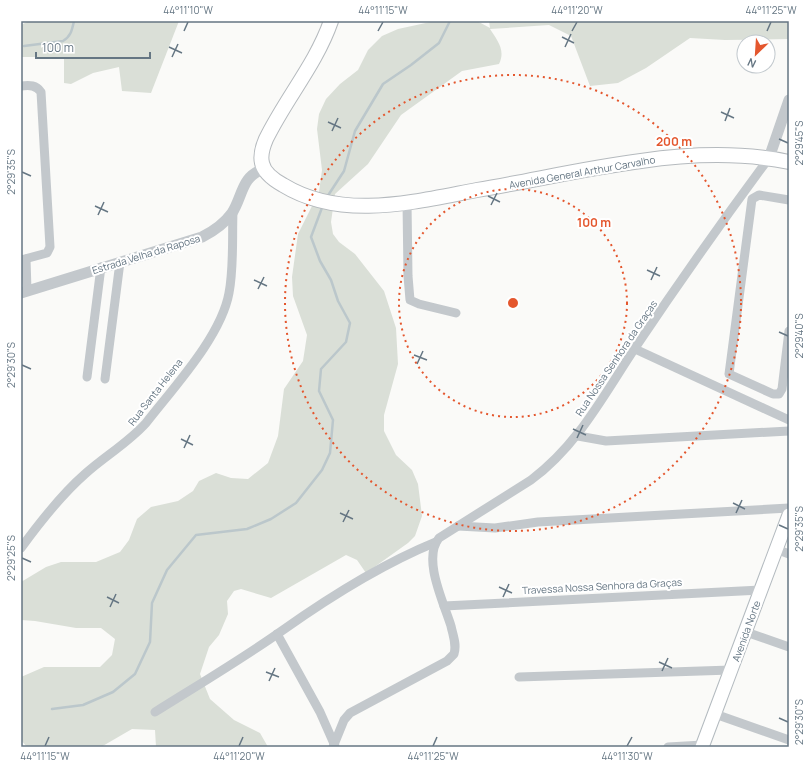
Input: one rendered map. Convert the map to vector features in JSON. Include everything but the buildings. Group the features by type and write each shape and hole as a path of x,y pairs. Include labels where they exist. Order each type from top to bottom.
{"main road":[{"path":"264,169 261,156 267,138 317,53 331,21"},
{"name":"Avenida General Arthur Carvalho","path":"264,169 276,181 287,188 324,202 378,206 639,161 694,156 769,158 789,162"},
{"name":"Avenida Norte","path":"702,746 789,515"}],"street":[{"path":"21,86 31,85 41,92 50,247 47,253 23,260 24,292"},
{"path":"769,158 789,100"},
{"name":"Rua Nossa Senhora da Graças","path":"155,712 337,594 394,561 436,542 458,526 540,474 578,436 635,349 769,158"},
{"name":"Estrada Velha da Raposa","path":"24,292 202,237 221,225 233,211 250,176 264,169"},
{"path":"789,200 759,195 752,199 729,374 773,394 779,394 782,389 789,331"},
{"path":"407,202 408,276 410,300 419,304 456,313"},
{"name":"Rua Santa Helena","path":"21,548 52,509 80,479 100,461 135,435 146,423 214,332 226,307 229,294 233,211"},
{"path":"105,379 120,262"},
{"path":"87,377 101,268"},
{"path":"635,349 789,420"},
{"path":"578,436 606,440 789,431"},
{"path":"458,526 495,528 538,522 789,508"},
{"path":"334,746 344,720 350,713 447,661 454,654 455,641 432,562 432,554 436,542"},
{"path":"776,550 789,554"},
{"name":"Travessa Nossa Senhora da Graças","path":"444,606 761,590"},
{"path":"746,632 789,647"},
{"path":"277,634 320,712 334,746"},
{"path":"519,677 731,670"},
{"path":"715,714 789,740"},
{"path":"668,747 702,746"}],"shaded area":[{"path":"29,21 179,21 151,93 122,91 119,67 93,73 71,84 64,83 64,57 21,57 21,25"},
{"path":"435,21 477,21 490,28 489,21 789,21 789,39 776,39 776,34 736,34 736,40 690,38 646,68 618,83 590,86 571,36 549,25 490,29 500,45 502,54 499,64 462,71 401,115 368,164 335,194 331,222 333,234 339,242 355,254 384,291 396,328 398,364 384,415 384,431 396,455 412,470 418,484 422,516 415,536 408,543 366,573 357,560 346,555 271,598 241,589 234,591 227,601 228,614 219,635 209,647 200,674 210,699 234,720 260,733 268,747 156,747 155,730 132,729 101,747 27,747 21,740 21,677 44,667 100,667 112,655 115,639 101,628 76,628 21,620 21,582 46,567 61,562 96,562 120,552 129,540 137,519 151,507 178,501 193,491 199,481 216,473 231,478 248,479 268,463 278,436 284,389 303,361 307,335 293,296 292,277 298,234 319,192 322,170 317,129 319,114 326,99 340,84 358,70 368,50 382,36 398,29"}],"waterway":[{"path":"24,46 63,41 72,30 74,21"},
{"path":"327,197 344,171 355,131 383,84 411,65 439,43 450,21"},
{"path":"52,709 83,705 113,692 135,674 150,642 152,603 167,570 196,535 247,529 271,519 296,503 322,470 330,453 333,420 319,391 321,369 346,342 350,323 338,301 331,280 320,261 311,237 323,205"}]}
